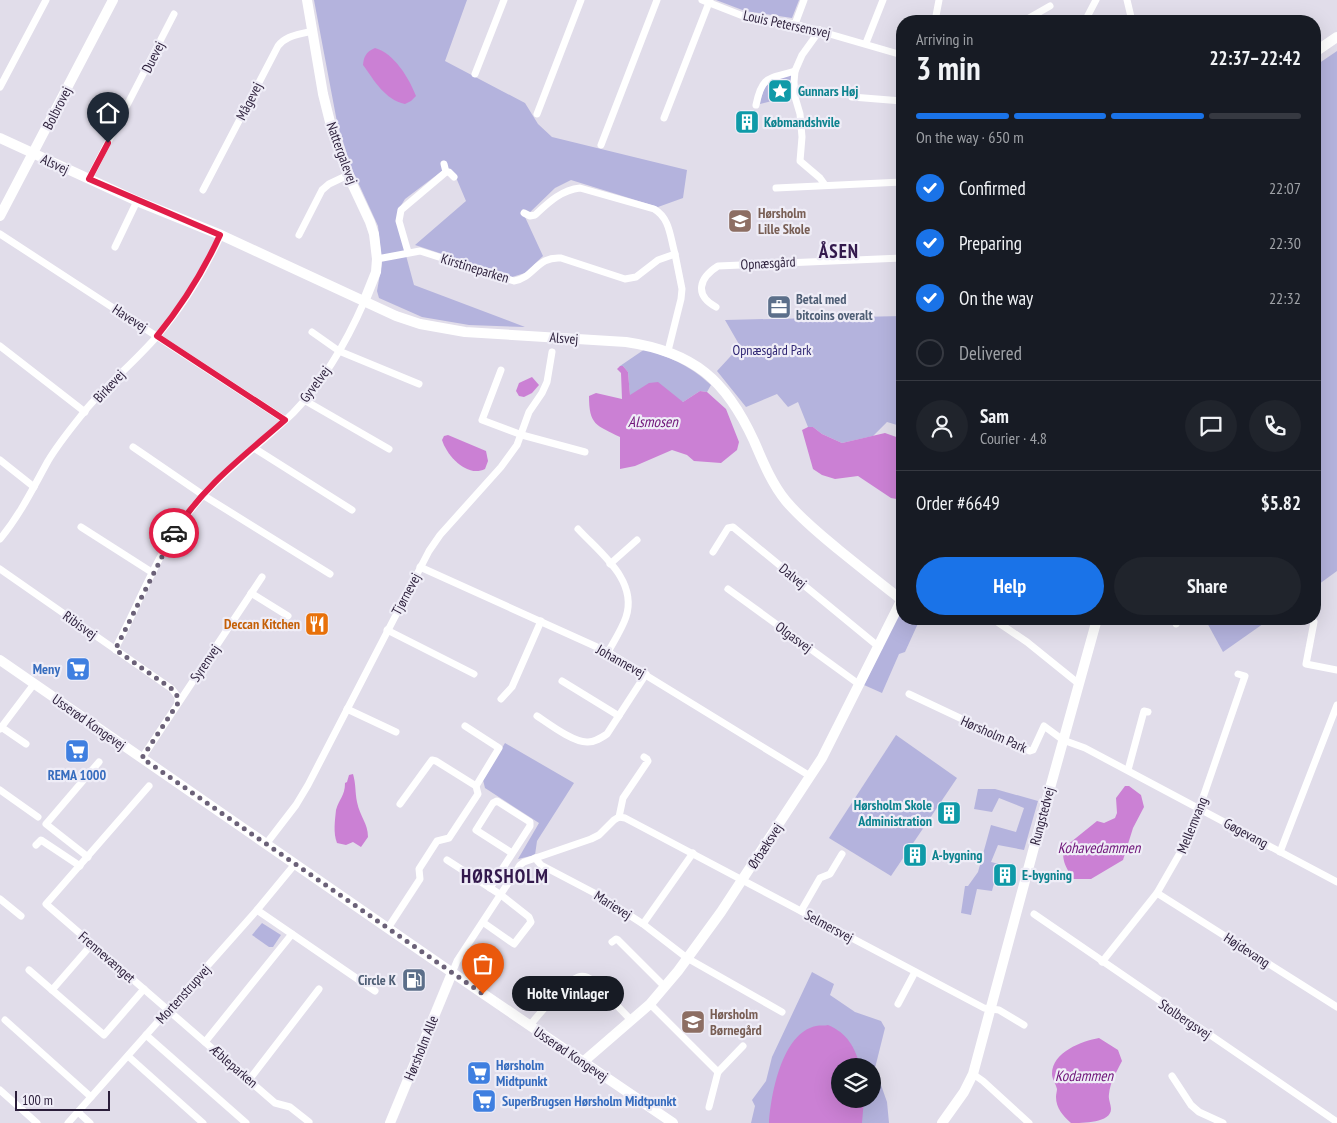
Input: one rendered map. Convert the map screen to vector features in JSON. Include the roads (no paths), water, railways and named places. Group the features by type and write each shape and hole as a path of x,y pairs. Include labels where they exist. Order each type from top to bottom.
{"street":[{"path":"0,87 46,0"},
{"name":"Bolbrovej","path":"0,216 113,0"},
{"name":"Nattergalevej","path":"307,0 323,94 330,122 348,175 370,222 375,240 377,259 373,282 364,302"},
{"path":"475,74 504,0"},
{"path":"537,114 581,0"},
{"path":"601,145 657,0"},
{"path":"795,24 804,0"},
{"path":"866,43 883,0"},
{"path":"937,15 939,0"},
{"path":"1088,15 1096,0"},
{"path":"1127,0 1131,15"},
{"path":"664,118 707,1"},
{"name":"Louis Petersensvej","path":"707,1 743,16 820,30 896,53"},
{"path":"1034,15 1050,6"},
{"name":"Duevej","path":"89,179 174,14"},
{"path":"820,30 802,55 795,71 794,82 802,137 800,161 820,178 825,185"},
{"name":"Mågevej","path":"203,190 278,46 289,37 312,32"},
{"path":"1321,48 1337,38"},
{"path":"756,105 760,88 764,83 769,79 795,71"},
{"path":"852,97 896,100"},
{"name":"Alsvej","path":"0,138 137,201 220,235 334,286 396,316 445,329 626,342 668,351 683,358 700,368 730,398 744,420 777,489 798,515 896,595"},
{"path":"444,164 446,172"},
{"path":"446,172 454,176"},
{"path":"408,252 399,221 401,210 446,172"},
{"path":"300,235 322,190 329,184 348,175"},
{"path":"776,188 896,182"},
{"path":"524,213 530,216 535,215 561,193 570,189 580,188 654,209 661,213 666,220 682,289 668,351"},
{"path":"115,247 137,201"},
{"name":"Havevej","path":"0,234 285,420"},
{"name":"Birkevej","path":"0,539 16,518 49,459 85,412 157,336 180,307 203,272 220,235"},
{"name":"Kirstineparken","path":"377,259 420,251 510,281 527,276 541,263 554,258 561,258 629,279 640,275 658,260 675,254"},
{"name":"Opnæsgård","path":"716,307 703,296 701,288 703,278 718,266 896,258"},
{"name":"Gyvelvej","path":"116,650 153,573 177,529 204,494 226,471 285,420 304,400 339,351 352,329 364,302"},
{"path":"312,332 339,351 419,384"},
{"path":"0,346 85,412"},
{"name":"Tjørnevej","path":"266,844 301,796 428,551 501,467 517,445 529,412 547,382 552,352"},
{"path":"501,370 482,420 522,435 585,452"},
{"path":"304,400 389,449"},
{"path":"133,448 330,574"},
{"path":"254,448 352,510"},
{"path":"0,460 34,487"},
{"path":"81,527 153,573"},
{"name":"Dalvej","path":"713,552 728,528 733,527 879,646"},
{"path":"578,529 610,564 623,580 626,587 628,602 626,618 608,652"},
{"path":"610,564 637,540"},
{"name":"Johannevej","path":"420,567 433,571 608,652 810,776"},
{"name":"Ribisvej","path":"0,569 172,689 178,697 178,703"},
{"name":"Syrenvej","path":"142,758 262,577"},
{"name":"Olgasvej","path":"728,589 860,685"},
{"path":"251,593 288,616"},
{"name":"Ørbæksvej","path":"584,1062 650,1004 688,958 742,881 833,738 896,612"},
{"path":"501,699 512,687 541,621"},
{"path":"1002,625 1027,642 1079,684"},
{"name":"Rungstedvej","path":"942,1123 964,1092 973,1074 1095,625"},
{"path":"1313,625 1306,664 1337,670"},
{"path":"387,630 474,674"},
{"name":"Usserød Kongevej","path":"0,660 529,1026 673,1123"},
{"path":"537,716 578,741 588,742 598,739 606,734 646,674"},
{"name":"Mellemvang","path":"1102,962 1158,893 1184,846 1200,809 1245,676 1238,674"},
{"path":"562,681 618,716"},
{"path":"26,744 1,728 34,684"},
{"name":"Hørsholm Park","path":"909,694 1030,752 1033,750 1044,726 1063,740"},
{"path":"1280,852 1337,704"},
{"path":"347,709 396,732"},
{"path":"1128,770 1144,711 1148,712"},
{"path":"388,928 420,879 419,869 437,841 449,838 478,794 476,786 499,748 465,726"},
{"name":"Gøgevang","path":"1063,740 1085,748 1128,770 1337,882"},
{"path":"452,972 520,865 599,836 619,817 623,798 648,761 644,757"},
{"path":"400,804 432,760 476,786"},
{"path":"88,857 46,824 99,762"},
{"path":"36,845 41,840 80,866 149,786"},
{"path":"0,790 38,817"},
{"path":"490,888 530,826 530,822 497,802 493,803 476,830 512,853"},
{"name":"Selmersvej","path":"619,817 625,818 693,853 742,881 984,1008 998,1010 1024,1025"},
{"path":"643,924 693,853"},
{"path":"801,911 820,878 830,874 842,854"},
{"name":"Marievej","path":"535,858 541,865 600,896 643,924 688,958 782,1012"},
{"path":"447,860 501,896 529,917 531,922 514,944 484,923"},
{"name":"Mortenstrupvej","path":"68,1123 257,910 295,864"},
{"name":"Frennevænget","path":"80,866 46,904 169,1010"},
{"name":"Højdevang","path":"1158,893 1337,1007"},
{"path":"0,898 21,916"},
{"path":"257,910 375,991"},
{"name":"Stolbergsvej","path":"1034,914 1337,1122"},
{"path":"205,1042 292,934"},
{"path":"612,942 616,939 618,940 664,987"},
{"path":"52,990 92,944"},
{"path":"29,970 104,1035 144,990"},
{"name":"Hørsholm Alle","path":"390,1123 452,972"},
{"path":"898,1004 915,972"},
{"path":"529,1026 571,981 583,976 593,980 632,1020"},
{"path":"249,1080 319,989"},
{"path":"650,1004 718,1072"},
{"name":"Æbleparken","path":"169,1010 275,1103 304,1113 309,1122"},
{"path":"5,1020 91,1097"},
{"path":"146,1035 246,1123"},
{"path":"709,1107 718,1072 743,1046"},
{"path":"128,1056 203,1123"},
{"path":"973,1074 1029,1123"},
{"path":"1172,1076 1191,1105 1199,1112 1224,1123"},
{"path":"0,1090 37,1123"},
{"path":"78,1112 90,1123"}],"water":[{"path":"375,48 388,55 405,74 416,96 411,101 405,104 386,94 363,65 366,55"},
{"name":"Alsmosen","path":"623,366 628,372 630,395 649,383 658,382 683,402 700,391 707,392 726,409 739,442 737,450 721,463 694,461 687,455 672,450 635,466 620,469 620,437 605,430 592,419 589,396 596,393 622,399 621,373 617,369"},
{"path":"532,377 539,385 532,393 524,397 519,396 516,391 519,383"},
{"path":"813,427 822,434 842,443 885,433 896,437 896,499 891,498 858,476 835,479 822,475 813,469 802,430"},
{"path":"448,435 486,451 488,461 485,469 471,471 453,459 442,440 444,436"},
{"path":"353,774 357,802 368,832 368,837 361,847 353,842 346,845 337,843 335,835 336,810 344,791 345,783 349,775"},
{"name":"Kohavedammen","path":"1125,786 1129,786 1141,795 1144,807 1133,828 1123,860 1091,879 1073,879 1066,867 1063,855 1066,846 1097,821 1104,823 1115,818 1117,813 1116,798"},
{"path":"828,1025 835,1028 845,1036 853,1047 858,1058 831,1058 831,1108 863,1108 862,1123 769,1123 772,1097 780,1066 795,1040 804,1031 816,1026"},
{"name":"Kodammen","path":"1099,1038 1118,1050 1122,1061 1110,1090 1110,1114 1102,1120 1071,1123 1057,1105 1057,1089 1052,1076 1053,1066 1062,1054 1069,1049"}],"place":[{"name":"Gunnars Høj","path":"780,91"},
{"name":"Købmandshvile","path":"747,122"},
{"name":"Hørsholm Lille Skole","path":"740,221"},
{"name":"Betal med bitcoins overalt","path":"779,307"},
{"name":"Deccan Kitchen","path":"317,624"},
{"name":"Meny","path":"78,669"},
{"name":"REMA 1000","path":"77,751"},
{"name":"Hørsholm Skole Administration","path":"949,813"},
{"name":"A-bygning","path":"915,855"},
{"name":"E-bygning","path":"1005,875"},
{"name":"Circle K","path":"414,980"},
{"name":"Holte Vinlager","path":"483,994"},
{"name":"Hørsholm Børnegård","path":"693,1022"},
{"name":"Hørsholm Midtpunkt","path":"479,1073"},
{"name":"SuperBrugsen Hørsholm Midtpunkt","path":"484,1101"}],"district":[{"name":"ÅSEN","path":"839,251"},
{"name":"HØRSHOLM","path":"505,876"}],"park label":[{"name":"Opnæsgård Park","path":"772,350"}]}
